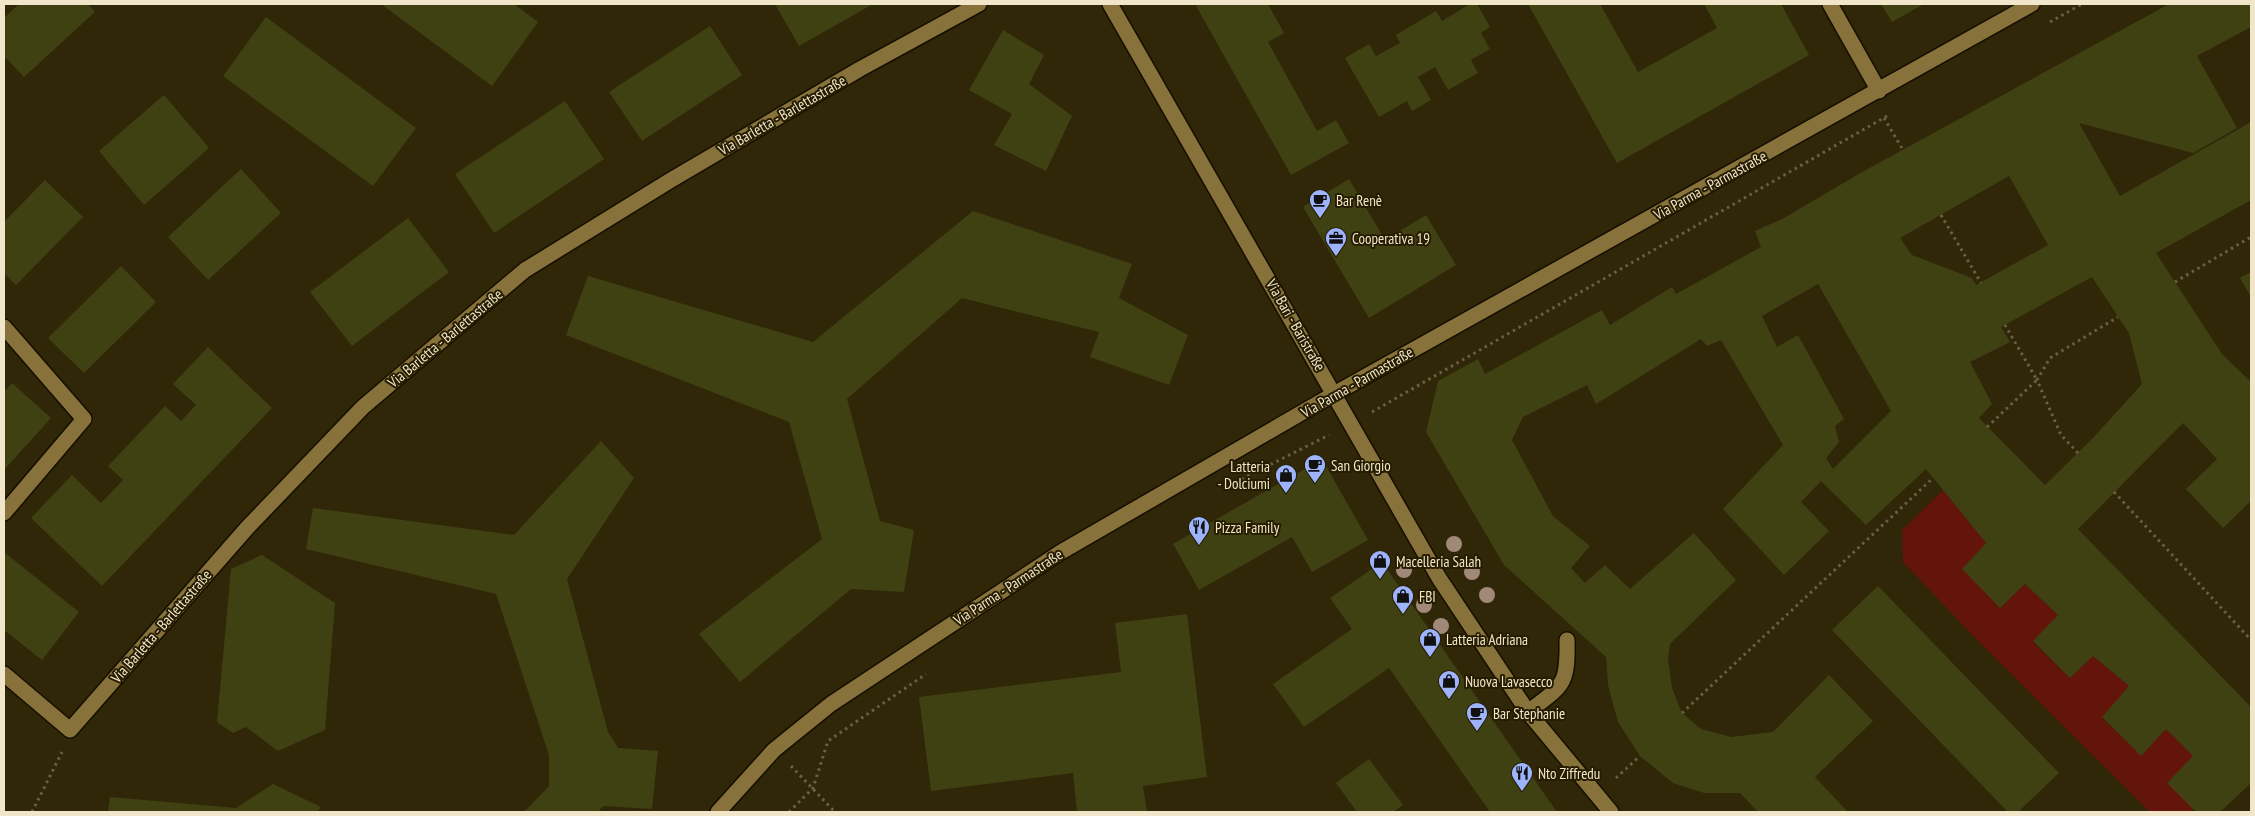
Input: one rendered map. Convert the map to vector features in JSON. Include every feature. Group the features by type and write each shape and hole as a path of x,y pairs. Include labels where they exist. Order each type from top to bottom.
{"street":[{"name":"Via Barletta - Barlettastraße","path":"70,730 247,528 363,407 525,270 671,180 860,69 979,4"},
{"name":"Via Bari - Baristraße","path":"1110,4 1316,359 1439,578 1528,712 1611,812"},
{"path":"1830,4 1879,91"},
{"name":"Via Parma - Parmastraße","path":"718,812 774,750 831,704 1061,552 1334,394 2032,4"},
{"path":"4,327 84,419 4,513"},
{"path":"1528,712 1562,685 1568,664 1567,640"},
{"path":"4,674 70,730"}],"path":[{"path":"2050,23 2082,4"},
{"path":"1227,487 1351,423 1893,113"},
{"path":"1884,118 1903,150"},
{"path":"1941,215 1980,283"},
{"path":"2175,282 2251,237"},
{"path":"1988,427 2037,380 2050,358 2118,317"},
{"path":"2005,326 2037,380 2061,435 2078,453"},
{"path":"1682,714 1933,478"},
{"path":"2114,492 2251,640"},
{"path":"789,812 813,788 828,740 928,672"},
{"path":"32,812 67,743 70,730"},
{"path":"774,750 835,812"},
{"path":"1597,796 1640,756"}],"shaded area":[{"path":"1943,490 1986,543 1963,569 2000,608 2025,584 2058,615 2033,642 2070,678 2093,656 2129,686 2102,718 2141,755 2166,729 2193,756 2193,809 2189,812 2150,812 1975,638 1903,562 1902,530"}],"building":[{"path":"19,4 88,4 95,12 24,77 4,56 4,18"},
{"path":"381,4 514,4 538,22 492,86"},
{"path":"775,4 873,4 799,46"},
{"path":"1195,4 1268,4 1284,33 1268,42 1317,131 1336,120 1349,143 1291,175"},
{"path":"1470,4 1477,4 1490,27 1481,33 1490,49 1471,60 1478,73 1448,90 1435,67 1418,77 1431,100 1412,111 1407,101 1379,117 1345,58 1369,44 1376,56 1400,43 1396,35 1436,11 1442,21"},
{"path":"1528,4 1600,4 1638,72 1717,28 1704,4 1781,4 1809,55 1617,163"},
{"path":"1881,4 1924,4 1892,22"},
{"path":"2169,4 2251,4 2251,27 2197,56 2237,128 2193,153 2079,123 2120,196 2251,122 2251,200 2156,253 2222,354 2251,382 2251,501 2223,528 2186,489 2217,459 2183,423 2078,529 2251,707 2251,783 2220,812 2199,812 2193,809 2167,783 2193,756 2166,729 2141,756 2102,717 2129,686 2093,656 2070,678 2033,641 2058,615 2025,584 2000,608 1962,569 1986,543 1926,469 1866,525 1821,481 1801,502 1829,531 1784,575 1723,509 1783,445 1721,340 1707,346 1701,339 1596,404 1587,385 1523,417 1512,440 1553,516 1590,546 1571,568 1585,583 1605,565 1630,589 1694,533 1736,580 1670,644 1668,659 1672,688 1682,713 1701,729 1731,737 1773,732 1829,675 1873,721 1815,777 1848,812 1758,812 1740,793 1704,793 1673,783 1640,756 1618,722 1608,685 1606,657 1504,565 1426,432 1438,381 1478,359 1485,374 1602,310 1610,325 1672,287 1676,294 1761,247 1755,231 1784,218 1864,171","holes":["2009,176 2048,245 1976,285 1972,278 1912,255 1900,238","2092,277 2129,333 2142,384 2093,438 2045,485 1979,418 1992,404 1970,362 2010,342 2001,327","1818,284 1891,411 1833,469 1826,458 1839,442 1835,426 1844,419 1798,335 1777,347 1762,316"]},
{"path":"266,17 416,128 373,186 223,76"},
{"path":"710,26 742,75 642,141 609,92"},
{"path":"1003,30 1044,55 1029,84 1072,116 1046,171 994,145 1012,114 969,90"},
{"path":"164,95 209,148 144,205 99,151"},
{"path":"565,101 604,159 494,233 455,174"},
{"path":"241,169 281,213 208,280 168,237"},
{"path":"1349,179 1385,240 1426,215 1456,265 1369,318 1303,207"},
{"path":"45,180 83,217 16,285 4,273 4,222"},
{"path":"973,211 1132,264 1119,298 1188,335 1169,385 1090,357 1099,332 962,298 847,399 880,521 914,530 904,592 851,589 740,682 699,634 822,539 789,422 566,335 588,276 813,342"},
{"path":"408,218 449,272 352,346 310,292"},
{"path":"121,266 156,302 84,373 48,338"},
{"path":"2251,272 2251,297 2240,278"},
{"path":"208,347 272,408 102,586 31,518 72,475 101,503 123,480 108,466 165,406 181,421 196,405 173,384"},
{"path":"12,383 51,418 4,470 4,392"},
{"path":"601,441 634,478 567,579 608,732 618,748 658,751 652,809 603,806 598,812 524,812 549,786 549,755 496,594 306,549 313,508 514,535"},
{"path":"1322,459 1368,540 1312,572 1292,537 1199,590 1173,544"},
{"path":"4,552 79,612 42,660 4,630"},
{"path":"262,555 335,603 325,730 278,751 246,727 233,733 217,722 231,569"},
{"path":"1382,562 1557,812 1490,812 1389,668 1304,727 1273,684 1352,629 1330,598"},
{"path":"1878,586 2059,773 2018,812 2008,812 1832,630"},
{"path":"1187,614 1207,777 1143,786 1147,812 1077,812 1073,773 931,791 919,697 1121,672 1115,623"},
{"path":"1369,759 1403,805 1393,812 1357,812 1336,783"},
{"path":"273,784 321,807 317,812 108,812 110,797 236,808"}],"place":[{"name":"Bar Renè","path":"1320,219"},
{"name":"Cooperativa 19","path":"1336,257"},
{"name":"San Giorgio","path":"1315,484"},
{"name":"Latteria - Dolciumi","path":"1286,494"},
{"name":"Pizza Family","path":"1199,546"},
{"name":"Macelleria Salah","path":"1380,580"},
{"name":"FBI","path":"1403,615"},
{"name":"Latteria Adriana","path":"1430,658"},
{"name":"Nuova Lavasecco","path":"1449,700"},
{"name":"Bar Stephanie","path":"1477,732"},
{"name":"Nto Ziffredu","path":"1522,792"}]}
